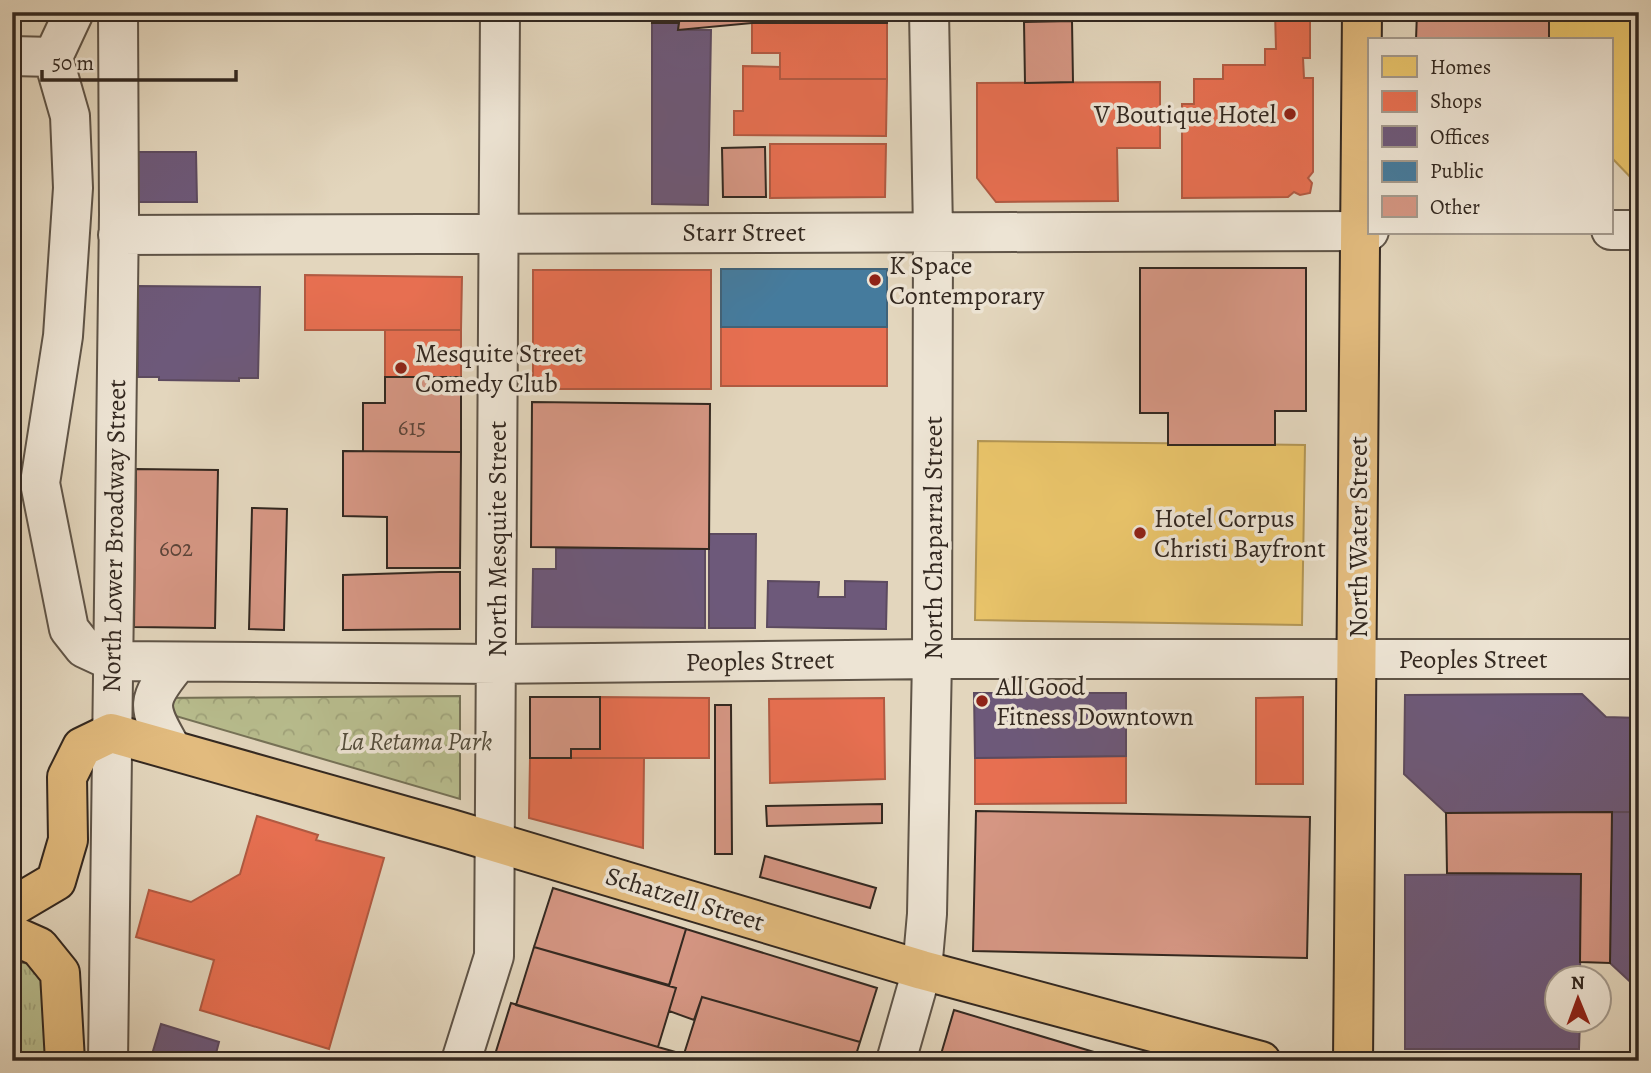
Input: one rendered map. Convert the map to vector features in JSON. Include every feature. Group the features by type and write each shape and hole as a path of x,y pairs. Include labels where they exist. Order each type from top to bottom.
{"main road":[{"name":"North Water Street","path":"1353,1061 1365,231 1362,12"},
{"name":"Schatzell Street","path":"111,733 171,748 922,970 1261,1061"},
{"path":"12,907 56,881 68,840 67,777 82,747 111,733"},
{"path":"12,935 39,947 60,972 65,1061"}],"street":[{"path":"26,483 63,336 73,188 70,116 53,57 74,12"},
{"name":"North Lower Broadway Street","path":"108,1061 118,235 118,12"},
{"name":"North Mesquite Street","path":"461,1061 495,956 500,12"},
{"name":"North Chaparral Street","path":"896,1061 922,970 927,914 933,659 933,232 929,12"},
{"path":"12,55 53,57"},
{"path":"1612,230 1639,230"},
{"name":"Starr Street","path":"118,235 1365,231"},
{"name":"Peoples Street","path":"26,483 69,629 84,648 112,661 497,664 933,659 1639,659"},
{"path":"171,748 153,718 154,691 177,662"}],"green space":[{"name":"La Retama Park","path":"460,696 460,799 162,712 162,698"},
{"path":"14,962 34,964 44,983 47,1061 15,1061"}],"building: Homes":[{"path":"1549,12 1639,12 1637,184 1612,158 1612,38 1549,38"},
{"name":"Hotel Corpus Christi Bayfront","path":"978,441 1305,445 1302,625 975,620"}],"building: Shops":[{"path":"1275,12 1310,12 1310,58 1303,58 1304,78 1313,78 1313,172 1308,178 1312,183 1310,193 1300,195 1294,192 1288,197 1182,198 1182,104 1194,104 1194,79 1223,79 1223,65 1265,65 1265,49 1276,49"},
{"path":"752,23 887,23 887,79 780,79 780,53 752,53"},
{"path":"743,66 780,67 780,79 887,79 886,136 734,135 734,111 743,111"},
{"path":"1160,82 1160,148 1117,148 1118,201 996,202 977,178 977,83"},
{"path":"770,144 886,144 885,197 770,198"},
{"path":"533,270 711,270 711,389 533,389"},
{"path":"305,275 462,277 461,330 305,330"},
{"path":"721,327 887,327 887,386 721,386"},
{"path":"385,330 461,330 461,377 385,377"},
{"path":"600,697 709,698 709,758 571,758 571,749 600,749"},
{"path":"1303,697 1303,784 1256,784 1256,698"},
{"path":"884,698 885,779 770,783 769,699"},
{"path":"1126,756 1126,803 975,804 975,758"},
{"path":"530,758 644,758 643,848 529,818"},
{"path":"257,816 318,835 316,840 384,858 329,1049 200,1010 214,960 136,937 149,890 191,902 240,874"}],"building: Offices":[{"path":"652,23 679,23 678,30 711,30 708,205 652,204"},
{"path":"138,152 196,152 197,202 138,202"},
{"path":"138,286 260,287 258,378 239,378 239,381 159,380 159,377 138,377"},
{"path":"709,534 756,534 755,628 709,628"},
{"path":"556,548 705,549 705,628 532,627 533,569 556,569"},
{"path":"768,581 819,582 818,597 845,597 845,581 887,582 886,629 767,627"},
{"path":"974,693 1126,693 1126,756 975,758"},
{"path":"1582,694 1606,717 1639,718 1639,812 1446,813 1404,774 1405,695"},
{"path":"1612,812 1639,812 1639,990 1610,963"},
{"path":"1581,874 1580,964 1542,964 1542,1034 1580,1034 1579,1049 1405,1049 1405,875"},
{"path":"161,1024 219,1042 214,1061 150,1061"}],"building: Public":[{"path":"721,269 887,269 887,327 721,327"}],"building: Other":[{"path":"547,12 653,12 653,20 547,21"},
{"path":"653,12 888,13 887,23 752,23 678,30 679,23 652,23"},
{"path":"1035,12 1069,12 1069,21 1035,21"},
{"path":"1417,12 1549,12 1549,38 1416,38"},
{"path":"1072,21 1073,82 1025,83 1024,22"},
{"path":"765,147 766,197 723,197 722,148"},
{"path":"1140,268 1306,268 1306,411 1275,411 1275,445 1168,445 1168,413 1140,413"},
{"path":"385,377 461,377 461,452 363,451 363,403 385,403"},
{"path":"532,402 710,404 709,549 531,547"},
{"path":"343,451 461,452 460,568 387,568 387,517 343,516"},
{"path":"136,469 218,470 215,628 134,627"},
{"path":"252,508 287,509 284,630 249,629"},
{"path":"460,572 460,629 343,630 343,575"},
{"path":"530,697 600,697 600,749 571,749 571,758 530,758"},
{"path":"715,705 731,705 732,854 715,854"},
{"path":"882,804 882,823 767,826 766,806"},
{"path":"976,811 1310,817 1307,958 973,951"},
{"path":"1612,812 1610,963 1580,962 1581,874 1447,873 1446,813"},
{"path":"765,856 876,888 870,908 760,877"},
{"path":"553,888 686,929 669,985 534,947"},
{"path":"686,929 877,988 860,1042 702,997 694,1020 669,1011 676,988 669,986"},
{"path":"534,947 676,988 658,1047 516,1005"},
{"path":"702,997 860,1042 854,1061 827,1061 810,1055 808,1061 707,1061 684,1054"},
{"path":"511,1003 658,1047 707,1061 493,1061"},
{"path":"954,1010 1124,1061 939,1061"}],"place":[{"name":"V Boutique Hotel","path":"1290,114"},
{"name":"K Space Contemporary","path":"875,280"},
{"name":"Mesquite Street Comedy Club","path":"401,368"},
{"name":"Hotel Corpus Christi Bayfront","path":"1140,533"},
{"name":"All Good Fitness Downtown","path":"982,701"}]}
